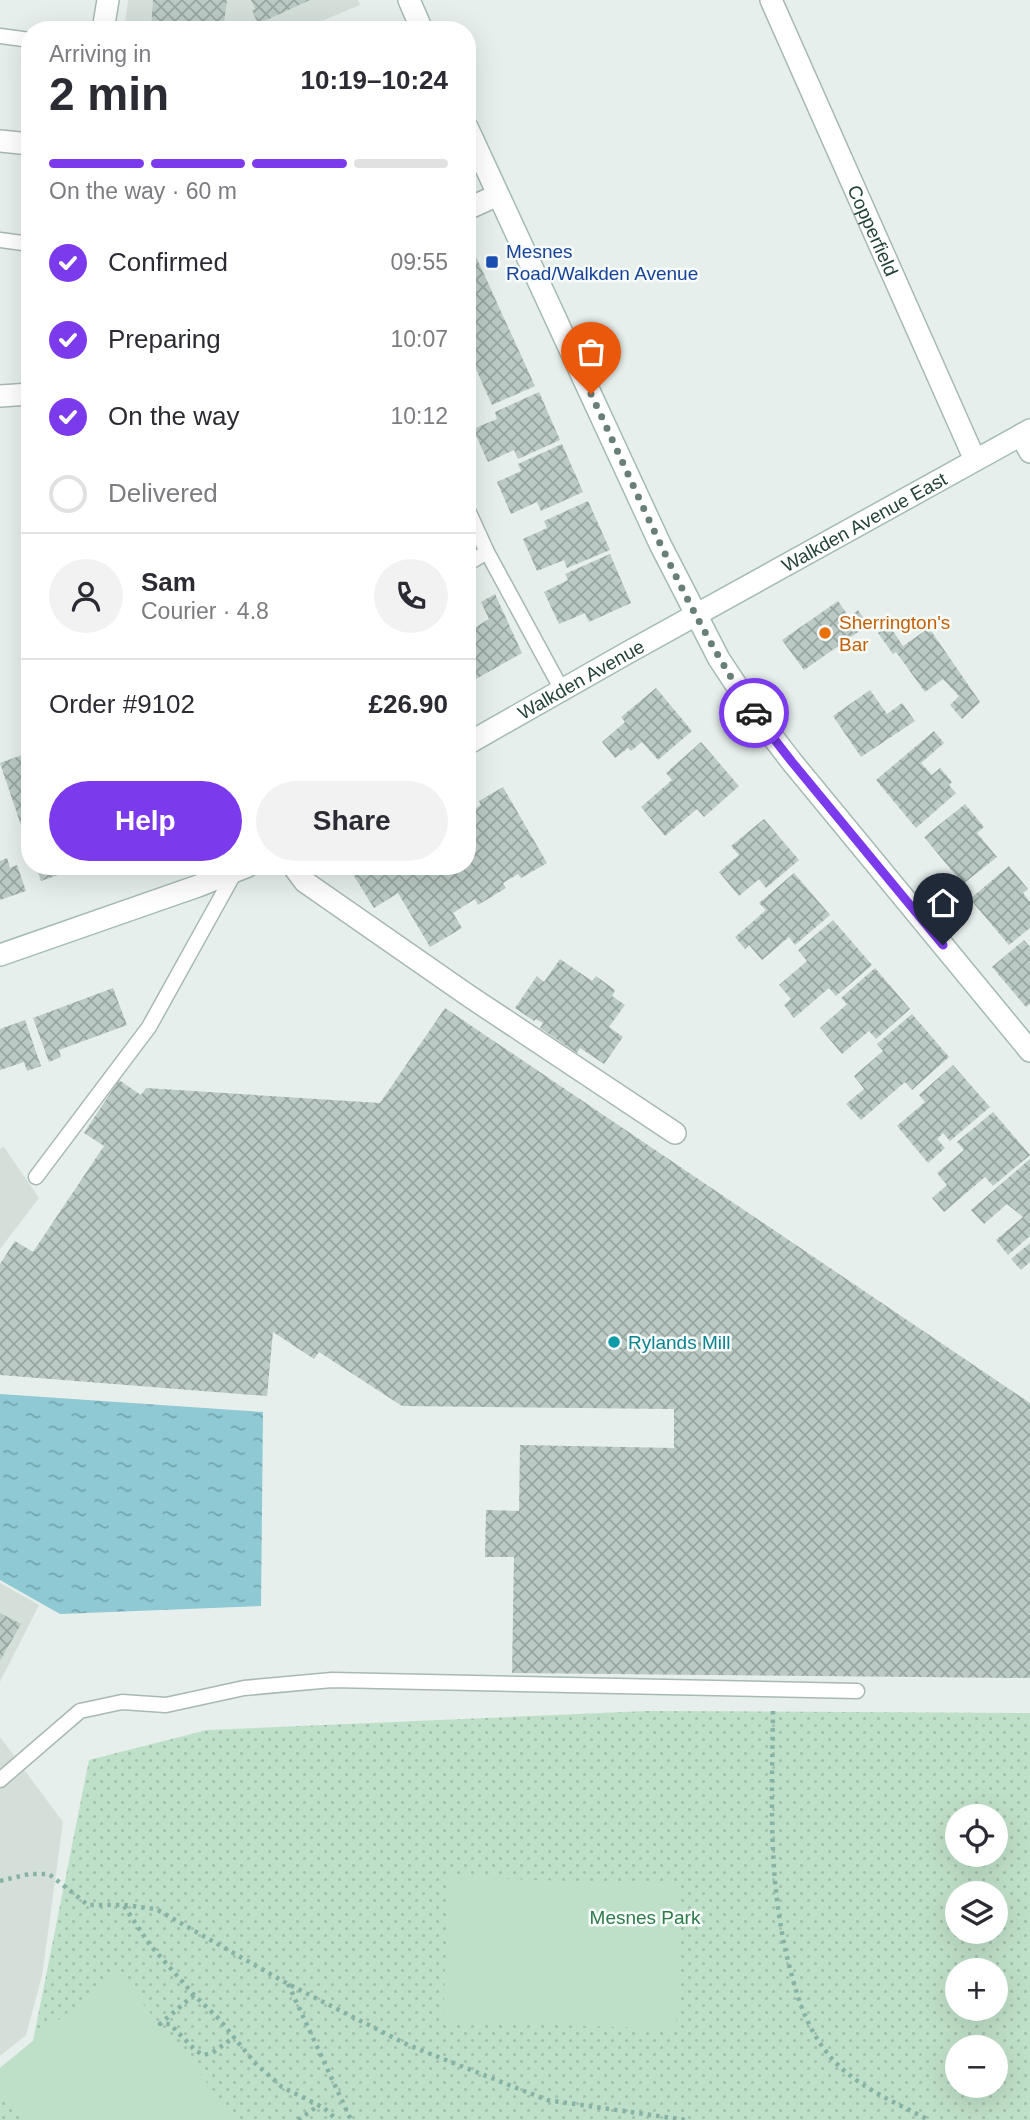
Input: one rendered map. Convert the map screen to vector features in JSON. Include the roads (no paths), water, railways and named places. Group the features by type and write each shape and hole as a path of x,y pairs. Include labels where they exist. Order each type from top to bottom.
{"street":[{"path":"104,21 108,0"},
{"path":"409,0 418,21"},
{"name":"Copperfield","path":"771,0 975,460"},
{"path":"0,141 21,143"},
{"path":"476,147 660,544 719,659 758,719 792,762 1030,1051"},
{"path":"476,205 498,195"},
{"path":"0,396 21,395"},
{"name":"Walkden Avenue East","path":"697,614 975,460 1027,439"},
{"name":"Walkden Avenue","path":"476,739 697,614"},
{"path":"0,955 224,875"},
{"path":"300,875 316,890 468,996 675,1133"}],"lane":[{"path":"0,36 21,39"},
{"path":"0,240 21,243"},
{"path":"476,528 562,690"},
{"path":"476,559 487,552"},
{"path":"36,1177 149,1027 238,875"},
{"path":"0,1780 80,1711 122,1702 166,1705 244,1688 332,1680 856,1691"}],"water":[{"path":"0,1394 263,1412 261,1606 60,1614 0,1580"}],"place":[{"name":"Mesnes Road/Walkden Avenue","path":"492,262"},
{"name":"Sherrington's Bar","path":"825,633"},
{"name":"Rylands Mill","path":"614,1342"}],"park label":[{"name":"Mesnes Park","path":"645,1917"}]}
